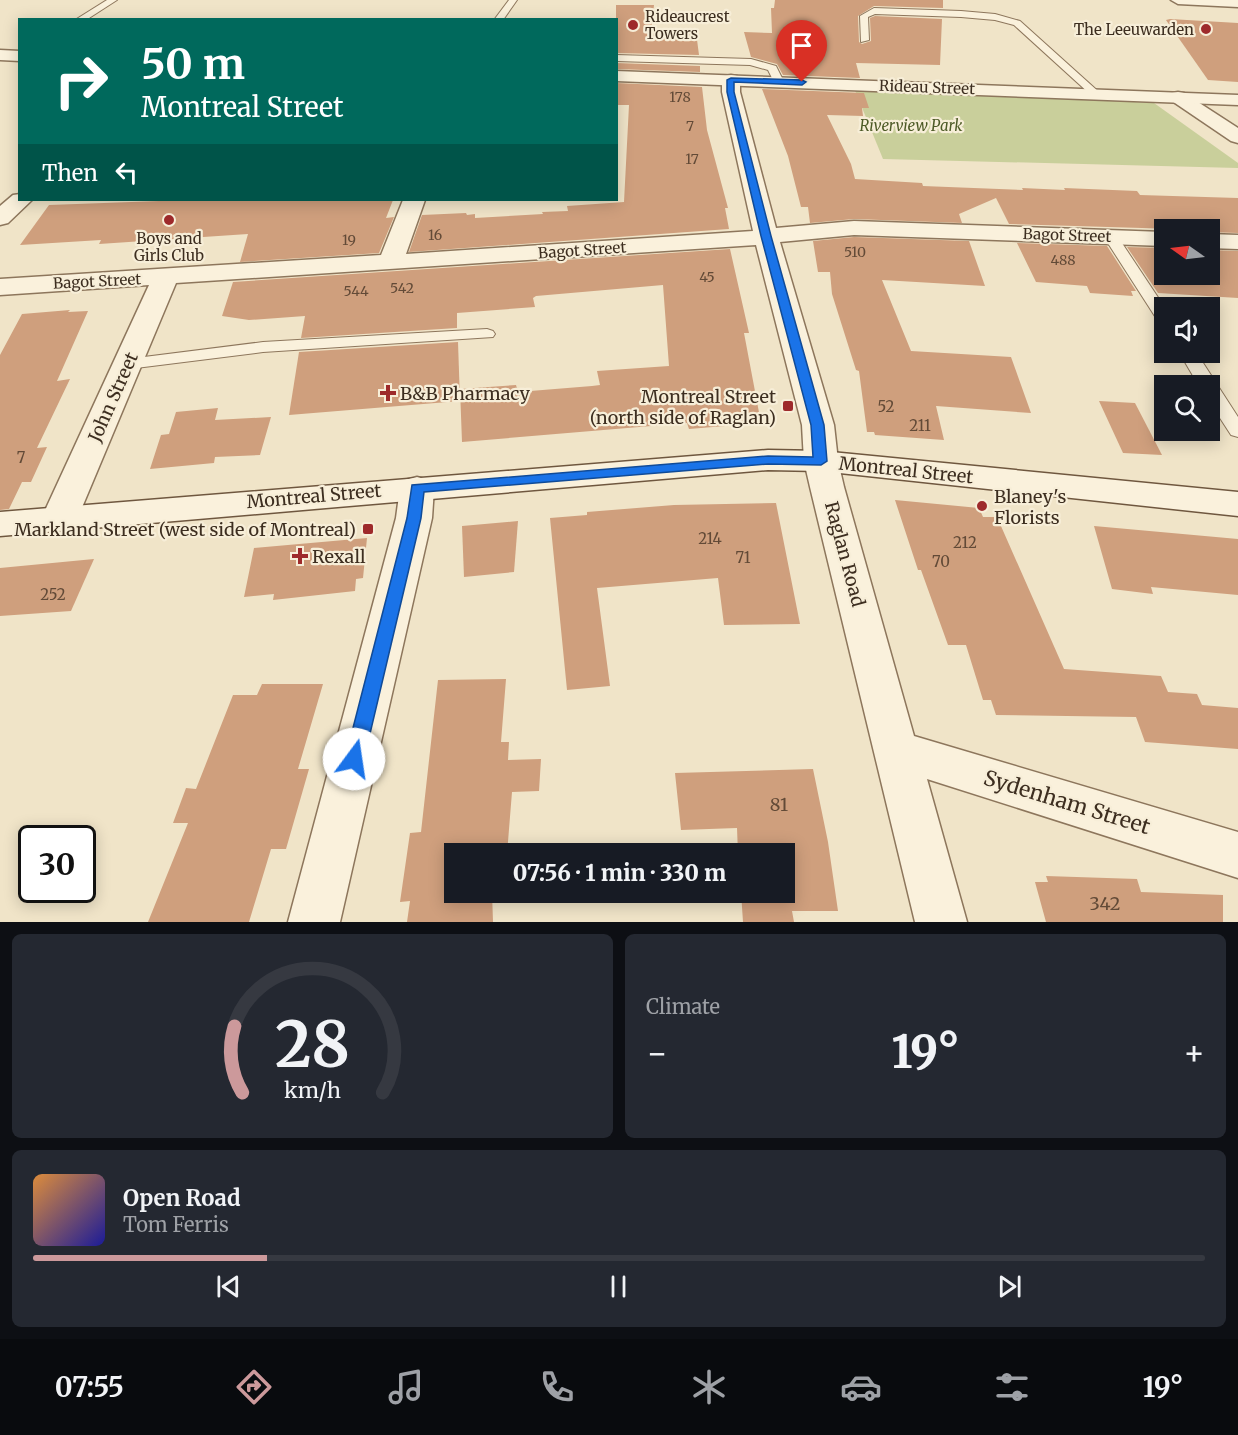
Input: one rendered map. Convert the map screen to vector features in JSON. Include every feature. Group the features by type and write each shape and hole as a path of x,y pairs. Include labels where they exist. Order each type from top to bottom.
{"street":[{"path":"1178,0 1235,2"},
{"name":"Rideau Street","path":"618,76 1238,99"},
{"name":"Raglan Road","path":"731,80 730,92 766,236 818,425 821,461 941,922"},
{"path":"1178,97 1238,137"},
{"path":"0,218 20,201"},
{"path":"392,262 414,201"},
{"name":"Bagot Street","path":"0,287 743,240 766,236 874,228 1154,239"},
{"path":"1220,241 1238,242"},
{"name":"John Street","path":"60,517 166,277"},
{"name":"Montreal Street","path":"0,524 60,517 768,460 821,461 1238,504"},
{"path":"314,922 414,518 417,488"},
{"name":"Sydenham Street","path":"896,750 1238,855"}],"lane":[{"path":"82,18 113,0"},
{"path":"500,18 513,0"},
{"path":"864,40 864,16 874,11 995,17 1017,23 1095,93"},
{"path":"618,58 751,62 772,68 779,82"},
{"path":"1111,237 1154,303"},
{"path":"128,364 263,347 488,334"},
{"path":"1220,403 1238,431"}],"green space":[{"name":"Riverview Park","path":"854,88 1154,103 1238,163 1238,168 883,159"}],"building":[{"path":"775,0 943,0 943,8 874,6 858,16 859,42 862,44 871,41 870,18 875,16 942,19 940,65 856,63 860,78 783,75 777,64 751,57 744,32 772,33 771,8 774,8"},
{"path":"616,5 654,5 651,33 696,32 699,55 618,53 618,18 616,18"},
{"path":"1166,20 1238,23 1238,82 1208,80"},
{"path":"618,63 700,66 700,72 618,69"},
{"path":"618,83 702,87 707,130 728,208 725,208 729,229 409,252 422,215 466,213 467,215 475,214 475,218 543,214 542,212 568,211 567,206 624,202 629,105 618,105"},
{"path":"762,89 864,93 869,108 862,108 863,116 827,115 851,164 855,179 922,183 923,186 1023,190 1022,188 1065,190 1064,188 1137,191 1140,195 1238,198 1238,233 1220,232 1220,219 1154,219 1154,228 1009,224 996,198 959,214 962,223 854,219 810,223 808,207 801,207 788,156"},
{"path":"159,201 393,201 386,218 394,217 379,253 240,262 248,234 99,244 101,240 20,245 49,205"},
{"path":"854,237 969,241 985,286 882,280 911,351 1011,357 1031,413 936,406 944,440 875,435 874,432 867,432 859,371 856,370 832,294 830,272 818,272 813,241"},
{"path":"1017,243 1107,246 1136,291 1131,291 1133,296 1090,293 1087,286 1036,282"},
{"path":"1127,247 1154,248 1154,285 1220,285 1220,250 1238,251 1238,298 1158,293"},
{"path":"730,249 749,333 744,333 761,423 689,429 687,423 462,442 460,389 516,385 518,392 592,386 600,385 597,371 669,366 663,285 536,296 533,298 535,307 457,313 457,328 301,338 305,316 249,320 222,316 233,282"},
{"path":"70,310 68,312 88,311 57,381 70,379 37,448 47,447 31,482 22,482 9,509 0,510 0,355 22,314"},
{"path":"458,342 460,401 289,415 299,352"},
{"path":"1099,401 1135,403 1162,455 1123,453"},
{"path":"218,408 215,420 271,417 260,455 215,457 214,463 150,469 161,435 169,434 176,412"},
{"path":"895,500 979,508 983,517 997,517 1064,669 1161,676 1168,692 1197,694 1202,705 1238,708 1238,749 1145,742 1136,717 996,715 991,700 983,700 966,645 948,645 921,570 918,570"},
{"path":"776,503 800,624 724,625 718,578 597,588 610,686 567,690 550,518 587,515 587,512 674,505"},
{"path":"518,521 514,572 464,577 462,526"},
{"path":"1094,526 1238,539 1238,595 1151,587 1153,594 1112,589"},
{"path":"367,538 363,578 356,579 355,591 273,600 274,594 244,597 254,548"},
{"path":"94,559 71,611 0,616 0,568"},
{"path":"506,679 501,742 509,742 508,760 541,759 539,791 512,792 508,843 444,843 444,903 492,903 493,922 407,922 410,901 400,902 410,833 421,832 438,680"},
{"path":"262,684 323,684 298,769 309,769 286,849 271,849 249,922 148,922 188,823 173,823 186,788 196,789 233,695 257,695"},
{"path":"813,769 828,842 838,911 792,911 794,922 743,922 742,903 795,903 795,843 738,843 737,828 681,830 675,773"},
{"path":"1046,876 1137,879 1141,892 1223,895 1223,922 1046,922 1035,882 1048,882"}],"place":[{"name":"Rideaucrest Towers","path":"633,25"},
{"name":"The Leeuwarden","path":"1206,29"},
{"name":"Boys and Girls Club","path":"169,220"},
{"name":"B&B Pharmacy","path":"388,393"},
{"name":"Montreal Street (north side of Raglan)","path":"788,406"},
{"name":"Blaney's Florists","path":"982,506"},
{"name":"Markland Street (west side of Montreal)","path":"368,529"},
{"name":"Rexall","path":"300,556"}],"route":[{"path":"354,759 414,518 417,488 768,460 821,461 818,425 766,236 730,92 731,80 802,82"}]}
